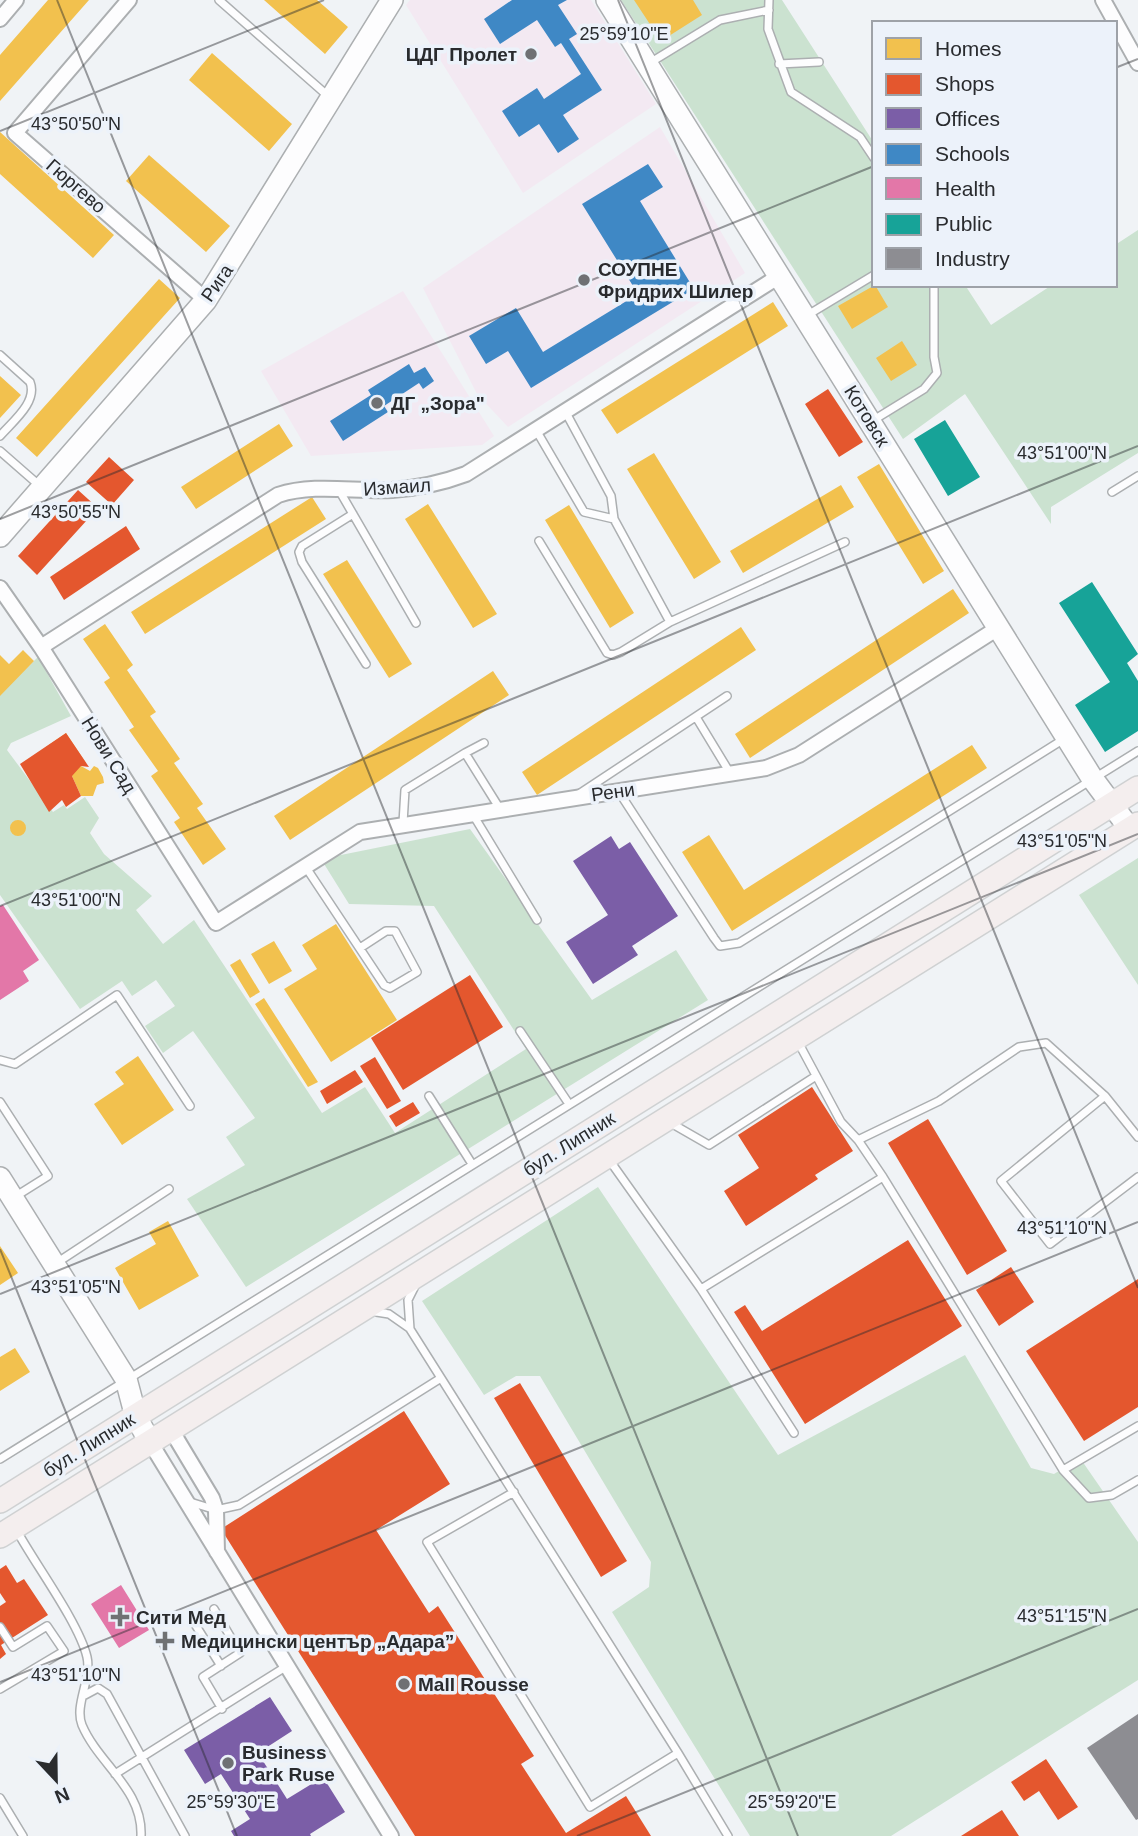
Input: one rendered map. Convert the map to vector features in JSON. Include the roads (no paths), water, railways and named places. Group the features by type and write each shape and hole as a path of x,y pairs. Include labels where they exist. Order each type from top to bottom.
{"main road":[{"name":"бул. Липник","path":"0,1501 1138,788"},
{"name":"бул. Липник","path":"7,1532 1134,827"}],"street":[{"path":"0,19 16,0"},
{"name":"Гюргево","path":"129,0 15,133 206,300"},
{"name":"Рига","path":"0,536 206,300 392,0"},
{"name":"Котовск","path":"607,0 781,275 1066,738 1111,805 1134,827"},
{"path":"1103,0 1115,21"},
{"path":"1117,25 1138,63"},
{"name":"Измаил","path":"41,647 278,495 297,489 391,490 437,485 466,474 781,275"},
{"name":"Нови Сад","path":"0,588 41,647 216,923"},
{"name":"Рени","path":"216,923 360,832 403,823 766,768 799,755 998,628"},
{"path":"0,1178 127,1383 136,1416 150,1442 186,1496 217,1554 391,1836"},
{"path":"127,1383 156,1403 206,1486 216,1510 217,1554"}],"lane":[{"path":"219,0 331,99"},
{"path":"769,0 768,29 790,92 860,137 872,155"},
{"path":"648,64 720,20 769,10"},
{"path":"779,64 819,62"},
{"path":"806,316 872,276"},
{"path":"871,422 924,389 937,373 934,356 934,287"},
{"path":"0,355 30,382 33,388 29,402 0,436"},
{"path":"565,411 611,496 614,519 670,622"},
{"path":"536,430 584,512 614,519"},
{"path":"0,451 43,489"},
{"path":"1112,492 1138,475"},
{"path":"338,489 416,623"},
{"path":"353,514 302,546 299,552 302,562 366,664"},
{"path":"539,541 607,653 613,655 670,622 845,542"},
{"path":"573,798 727,696"},
{"path":"696,717 731,774"},
{"path":"620,792 714,938 720,946 727,946 739,943 1066,738"},
{"path":"403,823 405,790 484,743"},
{"path":"0,1459 127,1383 472,1164 1138,751"},
{"path":"465,753 500,809"},
{"path":"472,813 537,920"},
{"path":"305,865 384,985 390,988 417,972 395,931 386,931 360,948"},
{"path":"0,1060 15,1064 117,995 190,1106"},
{"path":"520,1031 569,1104"},
{"path":"797,1039 841,1122 858,1140 883,1177 1063,1470 1080,1492 1089,1498 1112,1495 1138,1480"},
{"path":"858,1140 939,1101 1018,1047 1046,1043 1105,1096 1138,1137"},
{"path":"665,1120 709,1145 816,1076"},
{"path":"429,1096 472,1164"},
{"path":"1105,1096 1001,1181 1050,1244 1138,1177"},
{"path":"0,1102 48,1175 13,1198"},
{"path":"607,1157 701,1289 794,1433"},
{"path":"701,1289 883,1177"},
{"path":"54,1265 169,1189"},
{"path":"410,1329 408,1300 423,1271"},
{"path":"354,1314 373,1310 389,1314 410,1329 678,1753 727,1836"},
{"path":"186,1496 191,1503 216,1510 239,1505 441,1378"},
{"path":"1063,1470 1138,1426"},
{"path":"514,1492 427,1542 590,1807 678,1753"},
{"path":"7,1532 66,1612 87,1657 81,1723 115,1774 124,1782 136,1807 141,1836"},
{"path":"214,1609 240,1653 203,1677 222,1709"},
{"path":"193,1621 221,1666"},
{"path":"0,1627 13,1647 47,1626 64,1651 0,1689"},
{"path":"115,1774 287,1666"},
{"path":"85,1695 98,1688 107,1694 185,1836"},
{"path":"0,1798 23,1836"}],"place":[{"name":"ЦДГ Пролет","path":"531,54"},
{"name":"СОУПНЕ Фридрих Шилер","path":"584,280"},
{"name":"ДГ „Зора\"","path":"377,403"},
{"name":"Сити Мед","path":"120,1617"},
{"name":"Медицински център „Адара”","path":"165,1641"},
{"name":"Mall Rousse","path":"404,1684"},
{"name":"Business Park Ruse","path":"228,1763"}]}
